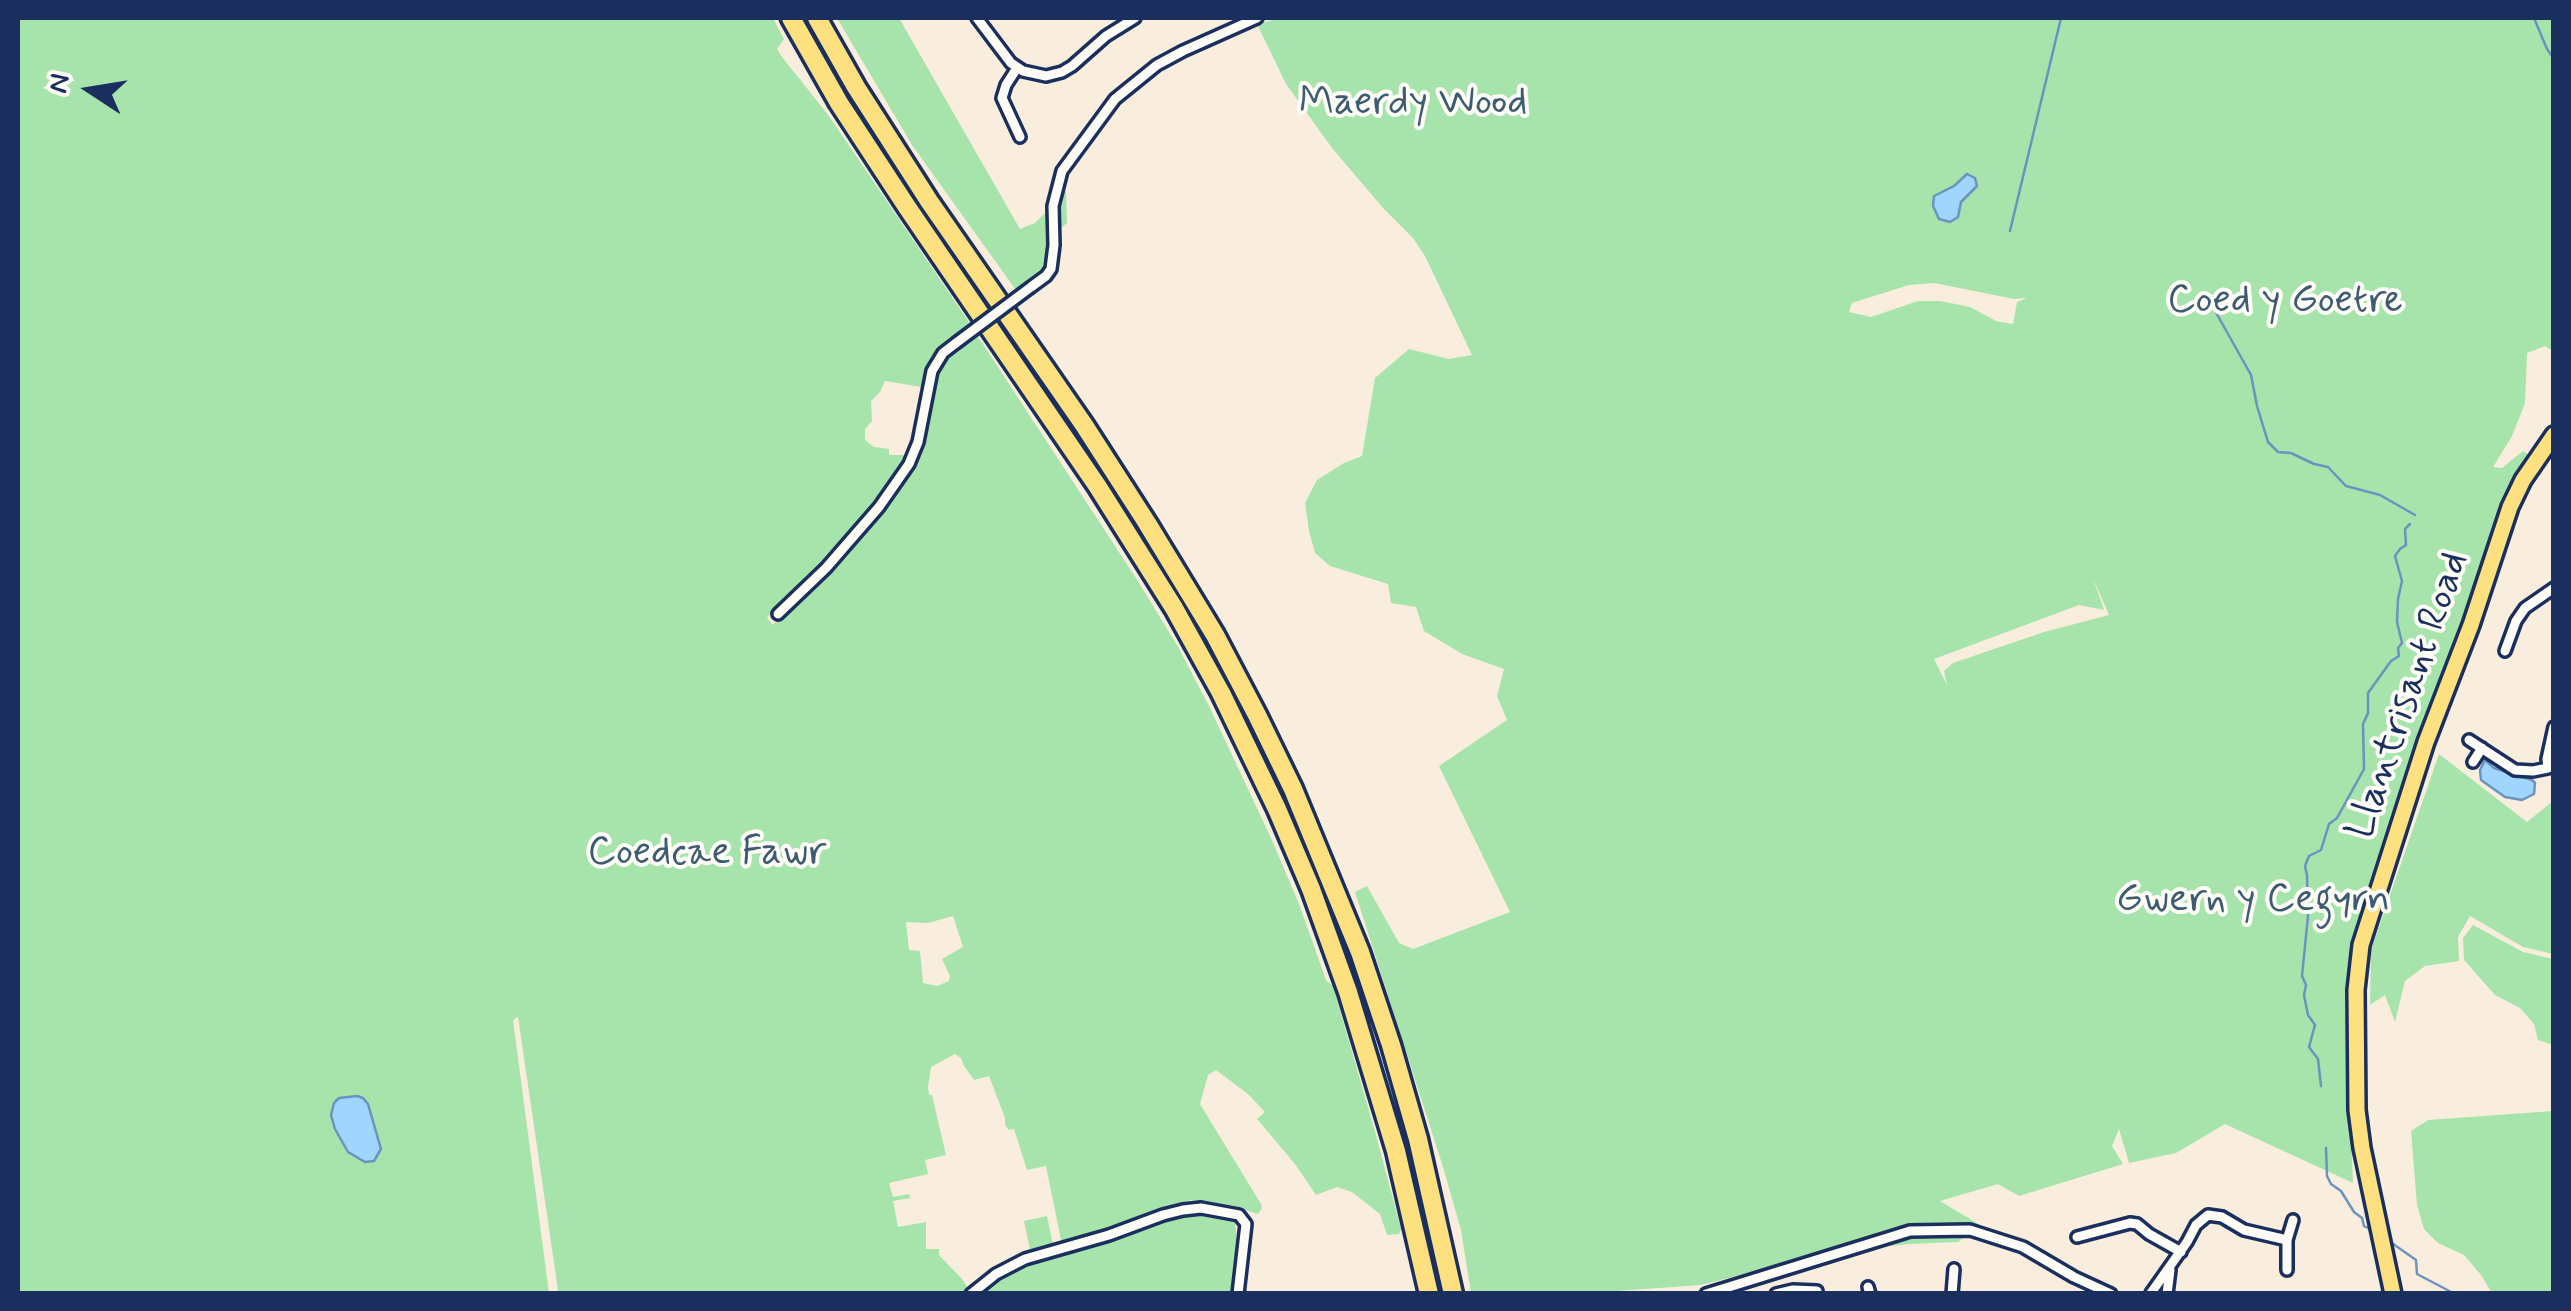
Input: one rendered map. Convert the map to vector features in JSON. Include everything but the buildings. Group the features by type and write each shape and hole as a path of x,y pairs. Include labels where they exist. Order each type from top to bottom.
{"highway":[{"path":"791,18 839,103 907,207 1098,487 1174,608 1221,693 1297,857 1348,992 1396,1151 1429,1294"},
{"path":"816,18 929,200 1148,523 1257,715 1314,838 1372,990 1418,1139 1453,1294"}],"main road":[{"name":"Llantrisant Road","path":"2390,1291 2357,1110 2356,990 2362,945 2426,742 2471,625 2510,506 2554,436"}],"street":[{"path":"978,18 1004,56 1017,68 1038,75 1062,72 1134,18"},
{"path":"778,614 826,568 880,507 910,464 932,371 943,353 1052,269 1053,206 1062,171 1116,98 1182,50 1257,18"},
{"path":"1017,68 1002,98 1020,137"},
{"path":"2505,651 2516,636 2526,608 2554,588"},
{"path":"2469,740 2515,770 2533,771 2551,768 2547,759 2554,728"},
{"path":"2474,762 2482,748"},
{"path":"971,1294 996,1274 1025,1259 1163,1215 1201,1208 1239,1215 1246,1224 1238,1294"},
{"path":"2150,1293 2196,1225 2208,1215 2222,1217 2244,1230 2287,1240"},
{"path":"2287,1270 2287,1240 2293,1220"},
{"path":"2077,1238 2130,1223 2181,1252"},
{"path":"1706,1294 1910,1231 1970,1230 2024,1247 2074,1277 2113,1293"},
{"path":"2167,1294 2170,1267"},
{"path":"1952,1294 1954,1269"},
{"path":"1776,1294 1817,1291"},
{"path":"2150,1293 2159,1294"}],"green space":[{"name":"Coedcae Fawr","path":"18,18 773,18 784,39 777,49 782,57 829,116 971,325 964,332 975,332 1136,578 1209,706 1271,838 1326,980 1333,986 1376,1135 1401,1229 1399,1234 1387,1235 1380,1214 1352,1192 1337,1187 1316,1195 1257,1119 1265,1112 1216,1070 1208,1075 1200,1104 1261,1204 1258,1214 1191,1200 1064,1244 1046,1166 1027,1170 1014,1129 1005,1125 989,1076 974,1080 955,1054 931,1067 928,1087 946,1155 925,1160 928,1174 889,1183 893,1197 909,1194 910,1198 893,1201 898,1227 926,1222 926,1249 939,1249 939,1255 963,1280 965,1293 555,1293 558,1290 518,1017 513,1020 549,1293 18,1293","holes":["885,381 928,388 914,455 889,455 889,449 874,447 865,440 865,429 872,421 871,401","822,564 830,572 773,625 767,618","953,916 963,947 942,959 950,976 949,981 937,986 923,983 920,951 909,950 906,922 928,923"]},
{"path":"837,18 899,18 1020,229 1035,223 1047,211 1055,192 1066,191 1067,223 1057,231 1041,279 1018,293 912,145"},
{"path":"1281,18 2553,18 2553,351 2545,346 2527,353 2525,403 2512,436 2493,467 2502,468 2523,451 2530,456 2499,516 2352,959 2345,993 2353,1183 2225,1124 2176,1153 2129,1163 2119,1129 2112,1146 2123,1164 2019,1196 1998,1184 1940,1201 1980,1225 1958,1242 1822,1254 1701,1285 1588,1293 1471,1293 1461,1230 1443,1167 1355,892 1367,886 1399,943 1413,949 1510,912 1439,766 1507,720 1497,696 1504,669 1462,654 1424,631 1416,607 1391,603 1388,584 1330,566 1315,553 1305,503 1317,480 1362,456 1375,378 1409,349 1449,359 1472,355 1425,256 1332,148 1286,84 1257,24","holes":["1934,283 2014,299 2027,298 2017,302 2013,324 1996,321 1970,307 1940,301 1918,301 1871,317 1849,312 1852,303 1909,285","2093,578 2109,615 1953,663 1944,671 1947,685 1934,659 2079,605 2104,610"]},
{"path":"2439,754 2527,822 2553,801 2553,954 2523,947 2470,916 2458,937 2459,961 2425,966 2405,981 2395,1022 2385,995 2370,1005 2371,950"},
{"path":"2473,925 2523,952 2553,959 2553,1045 2538,1040 2534,1024 2520,1008 2495,995 2464,960 2463,938"},
{"path":"2553,1111 2553,1293 2492,1293 2464,1255 2438,1243 2424,1229 2417,1205 2411,1131 2428,1120"},
{"path":"1200,1213 1235,1221 1238,1293 979,1294 999,1279 1039,1261 1168,1218"},
{"path":"1047,1216 1053,1245 1030,1250 1024,1221"}],"water":[{"path":"1967,174 1975,178 1977,186 1961,202 1958,217 1950,222 1939,219 1933,206 1934,196"},
{"path":"2485,760 2494,768 2532,780 2534,794 2522,800 2505,797 2481,780"},
{"path":"357,1096 368,1104 381,1149 374,1161 365,1162 348,1152 331,1115 339,1098"}],"waterway":[{"path":"2010,231 2061,18"},
{"path":"2534,18 2554,59"},
{"path":"2214,309 2251,375 2268,442 2278,452 2328,467 2346,486 2380,495 2415,515"},
{"path":"2321,1086 2318,1059 2309,1047 2315,1025 2308,1015 2302,976 2308,916 2305,866 2309,856 2321,850 2329,824 2337,818 2364,769 2363,724 2368,713 2368,693 2399,656 2402,643 2397,622 2402,581 2395,556 2406,545 2405,529 2410,524"},
{"path":"2326,1148 2331,1184 2341,1191 2364,1226 2374,1231"},
{"path":"2389,1241 2416,1260 2417,1274 2455,1294"}],"park label":[{"name":"Maerdy Wood","path":"1413,105"},
{"name":"Coed y Goetre","path":"2285,303"},
{"name":"Gwern y Cegyrn","path":"2253,902"}]}
